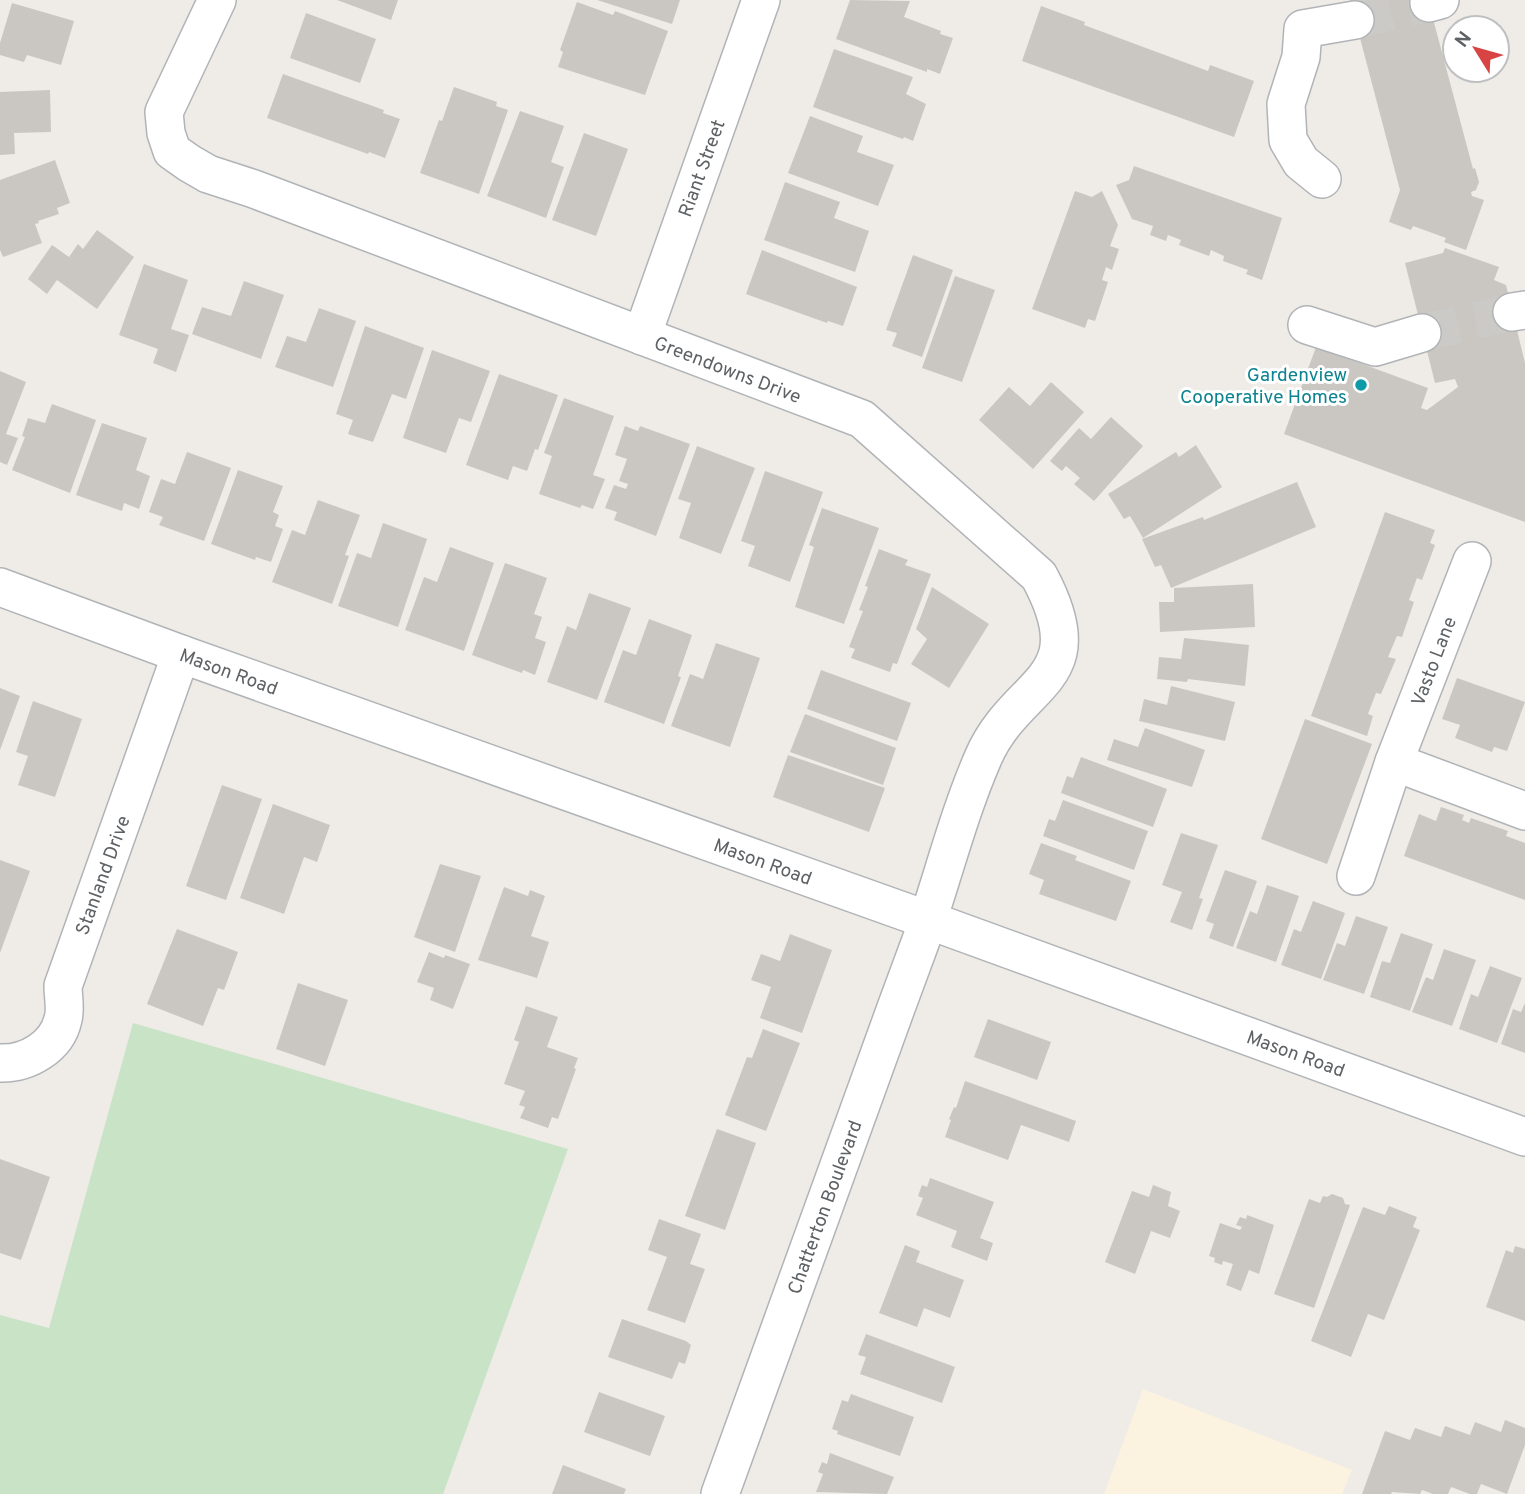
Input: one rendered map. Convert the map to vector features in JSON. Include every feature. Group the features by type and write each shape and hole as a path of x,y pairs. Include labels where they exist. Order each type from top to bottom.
{"street":[{"name":"Greendowns Drive","path":"217,0 164,112 166,133 172,151 208,174 862,419 1039,576 1055,608 1060,629 1060,645 1055,666 1037,690 1008,720 985,753 972,784 928,920"},
{"name":"Riant Street","path":"642,337 761,0"},
{"path":"1322,179 1301,162 1288,140 1286,104 1301,57 1288,27 1355,20"},
{"path":"1307,325 1375,347 1422,333"},
{"name":"Vasto Lane","path":"1356,876 1394,762 1472,561"},
{"name":"Mason Road","path":"0,587 1525,1137"},
{"name":"Stanland Drive","path":"0,1063 10,1063 35,1055 52,1042 64,1019 63,986 181,654"},
{"path":"1394,762 1525,811"},
{"name":"Chatterton Boulevard","path":"720,1494 928,920"}],"shaded area":[{"path":"1143,1389 1352,1470 1342,1494 1104,1494"}],"green space":[{"path":"133,1023 568,1149 443,1494 0,1494 0,1315 49,1328"}],"building":[{"path":"337,0 398,0 391,20"},
{"path":"597,0 680,0 672,24"},
{"path":"850,0 910,1 904,17 953,38 940,74 927,69 927,72 836,39"},
{"path":"1350,0 1428,0 1441,49 1441,84 1450,84 1473,169 1475,168 1479,182 1476,190 1471,192 1472,196 1484,200 1466,250 1444,242 1446,238 1413,226 1411,230 1389,222 1400,190"},
{"path":"577,2 613,15 615,11 668,31 645,95 558,67 563,52 560,50"},
{"path":"12,3 74,21 61,65 27,55 24,62 0,55 0,43"},
{"path":"1041,6 1085,22 1084,25 1208,71 1210,65 1254,81 1234,137 1022,61"},
{"path":"306,13 376,39 360,83 290,58"},
{"path":"834,49 913,77 906,94 926,104 913,141 813,107"},
{"path":"283,74 384,110 383,113 400,119 385,158 267,118"},
{"path":"454,87 497,102 496,106 508,110 479,194 420,173"},
{"path":"50,90 51,132 14,133 15,154 0,155 0,92"},
{"path":"520,111 564,126 551,162 564,167 546,218 487,196"},
{"path":"810,116 863,136 857,152 894,165 878,206 788,173"},
{"path":"584,133 628,149 596,236 552,220"},
{"path":"55,160 70,203 57,208 59,214 35,224 42,243 3,257 0,250 0,180"},
{"path":"1134,166 1282,218 1262,280 1246,274 1248,270 1223,261 1224,256 1211,250 1209,256 1179,245 1181,240 1168,235 1166,241 1150,235 1153,226 1132,219 1116,185 1129,180"},
{"path":"785,182 840,202 834,218 869,231 855,272 764,240"},
{"path":"1075,191 1092,197 1102,191 1118,225 1110,246 1119,249 1112,270 1106,267 1102,280 1108,282 1095,321 1088,319 1085,328 1032,309"},
{"path":"97,230 134,257 97,309 57,280 47,294 28,279 52,245 69,257 78,244 83,249"},
{"name":"Gardenview Cooperative Homes","path":"1445,248 1499,267 1494,280 1506,285 1525,363 1525,522 1284,434 1316,347 1428,388 1421,408 1427,410 1458,387 1455,379 1435,383 1405,263 1443,253"},
{"path":"762,250 857,287 843,326 828,321 827,323 746,294"},
{"path":"913,255 953,270 922,357 892,346 897,333 886,330"},
{"path":"144,264 188,280 171,329 189,335 176,372 153,363 158,349 119,335"},
{"path":"955,276 995,290 962,382 922,368"},
{"path":"244,281 284,295 261,359 192,334 202,307 231,316"},
{"path":"319,308 356,321 333,387 275,367 287,336 306,342"},
{"path":"365,326 424,348 406,399 392,394 373,442 348,434 353,420 336,414"},
{"path":"432,350 490,371 471,422 459,418 446,453 403,438"},
{"path":"0,371 26,382 6,434 18,438 7,465 0,462"},
{"path":"499,374 558,395 538,450 535,449 527,471 513,466 508,480 466,465"},
{"path":"1051,382 1084,412 1033,469 979,420 1009,387 1030,406"},
{"path":"564,398 614,416 593,475 605,479 593,509 582,505 580,508 539,494 552,456 544,453"},
{"path":"52,404 96,420 70,493 12,470 25,437 22,436 28,418 45,423"},
{"path":"1111,417 1143,446 1094,501 1074,484 1080,478 1066,466 1062,471 1050,461 1079,428 1091,439"},
{"path":"102,423 147,438 136,470 150,476 139,509 124,503 122,511 76,495"},
{"path":"625,426 638,431 640,426 690,444 656,536 614,520 617,512 605,508 614,485 626,489 628,484 619,481 627,459 615,455"},
{"path":"1196,445 1222,487 1143,538 1130,516 1124,519 1108,494 1176,452 1179,457"},
{"path":"697,446 755,468 721,554 679,538 691,503 678,499"},
{"path":"187,452 231,468 204,541 159,525 163,517 149,512 161,479 175,484"},
{"path":"238,470 283,486 273,512 279,515 275,526 283,529 271,562 256,557 255,560 211,544"},
{"path":"765,471 823,492 790,582 748,566 755,546 741,541"},
{"path":"1297,482 1316,527 1171,588 1161,565 1155,567 1142,539 1203,517 1204,520"},
{"path":"318,500 360,515 345,555 349,556 332,604 272,582 292,530 305,535"},
{"path":"822,508 879,528 844,624 795,607 814,547 809,545"},
{"path":"1385,512 1435,530 1430,543 1435,545 1422,580 1417,578 1409,600 1414,602 1402,637 1397,636 1388,657 1396,659 1381,694 1376,693 1368,714 1373,716 1367,736 1311,716"},
{"path":"383,523 427,539 398,627 338,606 357,553 371,558"},
{"path":"450,547 494,563 464,651 405,630 424,577 437,582"},
{"path":"879,549 908,560 905,565 931,574 897,664 893,663 890,672 851,658 855,649 849,647 863,611 859,610 868,587 865,586"},
{"path":"505,563 547,578 534,614 542,617 535,638 546,642 535,675 472,655"},
{"path":"1253,584 1255,627 1160,632 1159,602 1174,602 1174,588"},
{"path":"932,587 989,624 949,688 911,664 927,639 916,629"},
{"path":"589,593 631,608 597,700 547,682 567,626 576,630"},
{"path":"649,619 692,635 678,676 681,677 664,724 604,702 623,650 636,655"},
{"path":"1184,638 1249,645 1245,686 1188,679 1187,682 1157,679 1159,657 1181,659"},
{"path":"716,643 760,658 730,747 671,726 690,674 703,679"},
{"path":"821,670 911,703 897,741 807,709"},
{"path":"1457,678 1525,702 1507,751 1494,747 1492,752 1455,738 1460,725 1442,719"},
{"path":"1171,686 1235,702 1225,741 1139,721 1144,699 1167,705"},
{"path":"0,688 20,696 0,750"},
{"path":"33,701 82,719 55,797 18,785 28,756 16,752"},
{"path":"805,714 896,748 883,785 790,752"},
{"path":"1305,719 1372,744 1327,864 1261,839"},
{"path":"1145,728 1205,750 1192,787 1107,760 1114,739 1138,747"},
{"path":"788,755 885,788 869,832 773,797"},
{"path":"1081,757 1167,789 1153,827 1061,793 1067,776 1073,778"},
{"path":"222,785 262,799 226,900 186,886"},
{"path":"1063,800 1148,831 1134,870 1043,836 1049,819 1055,821"},
{"path":"273,804 330,825 317,862 304,857 284,914 240,898"},
{"path":"1441,807 1464,815 1462,820 1469,823 1471,818 1508,831 1506,836 1525,843 1525,900 1404,856 1419,814 1436,821"},
{"path":"1181,833 1218,845 1199,898 1203,899 1192,930 1170,922 1182,892 1162,885"},
{"path":"1041,843 1077,856 1075,860 1131,881 1116,921 1039,894 1044,880 1029,874"},
{"path":"0,860 30,871 0,953"},
{"path":"440,864 481,876 455,952 414,937"},
{"path":"1225,870 1257,881 1233,947 1209,938 1214,924 1206,921"},
{"path":"1267,885 1299,896 1276,962 1236,948 1250,911 1257,914"},
{"path":"504,887 528,896 530,890 545,896 531,936 549,942 537,978 478,960"},
{"path":"1313,901 1345,913 1321,979 1281,965 1294,929 1301,932"},
{"path":"1356,916 1388,927 1364,994 1323,980 1337,943 1345,946"},
{"path":"177,929 238,952 224,990 218,988 203,1026 147,1004"},
{"path":"1401,933 1433,944 1410,1011 1370,997 1382,961 1390,963"},
{"path":"790,934 832,950 802,1033 760,1018 771,987 751,980 761,954 780,961"},
{"path":"1444,949 1476,960 1452,1026 1412,1012 1426,977 1433,980"},
{"path":"429,952 470,964 453,1009 430,1000 434,988 417,982"},
{"path":"1490,966 1522,978 1497,1043 1459,1029 1471,994 1478,997"},
{"path":"298,983 348,1000 325,1066 276,1049"},
{"path":"1525,1003 1525,1053 1501,1044 1513,1009 1521,1012"},
{"path":"526,1006 558,1017 547,1047 578,1058 558,1119 552,1117 548,1128 520,1118 525,1107 519,1105 525,1091 504,1084 519,1042 514,1040"},
{"path":"988,1019 1051,1042 1037,1080 974,1057"},
{"path":"763,1029 800,1043 766,1131 725,1115 747,1057 752,1058"},
{"path":"965,1081 1076,1121 1069,1142 1021,1125 1008,1160 945,1137 951,1120 949,1119 954,1107 956,1108"},
{"path":"717,1129 756,1143 725,1230 685,1216"},
{"path":"0,1159 50,1177 21,1260 0,1253"},
{"path":"930,1178 994,1202 980,1238 993,1243 987,1261 951,1247 957,1231 916,1215 923,1198 918,1196 922,1185 927,1187"},
{"path":"1153,1185 1171,1192 1168,1206 1180,1211 1170,1238 1151,1231 1135,1274 1105,1262 1132,1191 1149,1197"},
{"path":"1332,1194 1343,1198 1345,1204 1350,1205 1314,1308 1274,1294 1309,1199 1320,1203 1323,1196"},
{"path":"1389,1206 1417,1217 1413,1227 1420,1230 1384,1320 1368,1314 1351,1357 1311,1341 1363,1207 1385,1215"},
{"path":"1247,1215 1274,1225 1259,1274 1249,1270 1241,1291 1226,1285 1233,1264 1223,1261 1222,1265 1209,1256 1220,1223 1240,1230 1242,1227 1236,1225 1240,1217 1246,1219"},
{"path":"659,1219 701,1234 690,1264 705,1269 685,1323 647,1310 667,1257 648,1250"},
{"path":"905,1245 920,1251 916,1262 964,1280 950,1318 924,1308 917,1327 879,1313"},
{"path":"1515,1246 1525,1249 1525,1321 1486,1307 1506,1250 1513,1253"},
{"path":"622,1319 691,1345 685,1364 679,1362 672,1379 608,1357"},
{"path":"866,1334 955,1367 942,1403 860,1374 866,1357 858,1355"},
{"path":"599,1392 665,1416 650,1456 584,1432"},
{"path":"851,1394 914,1417 900,1456 837,1434 838,1431 832,1429 842,1400 848,1402"},
{"path":"1505,1420 1525,1428 1525,1445 1507,1494 1481,1484 1477,1494 1451,1487 1448,1494 1433,1494 1422,1490 1420,1494 1362,1494 1385,1431 1410,1440 1415,1428 1441,1437 1445,1426 1470,1435 1475,1422 1501,1432"},
{"path":"830,1453 894,1477 887,1494 816,1492 823,1474 818,1472 822,1462 827,1464"},
{"path":"563,1465 626,1489 624,1494 552,1494"}],"tunnel":[{"path":"1355,20 1429,3"},
{"path":"1422,333 1512,312"}],"place":[{"name":"Gardenview Cooperative Homes","path":"1361,385"}]}
